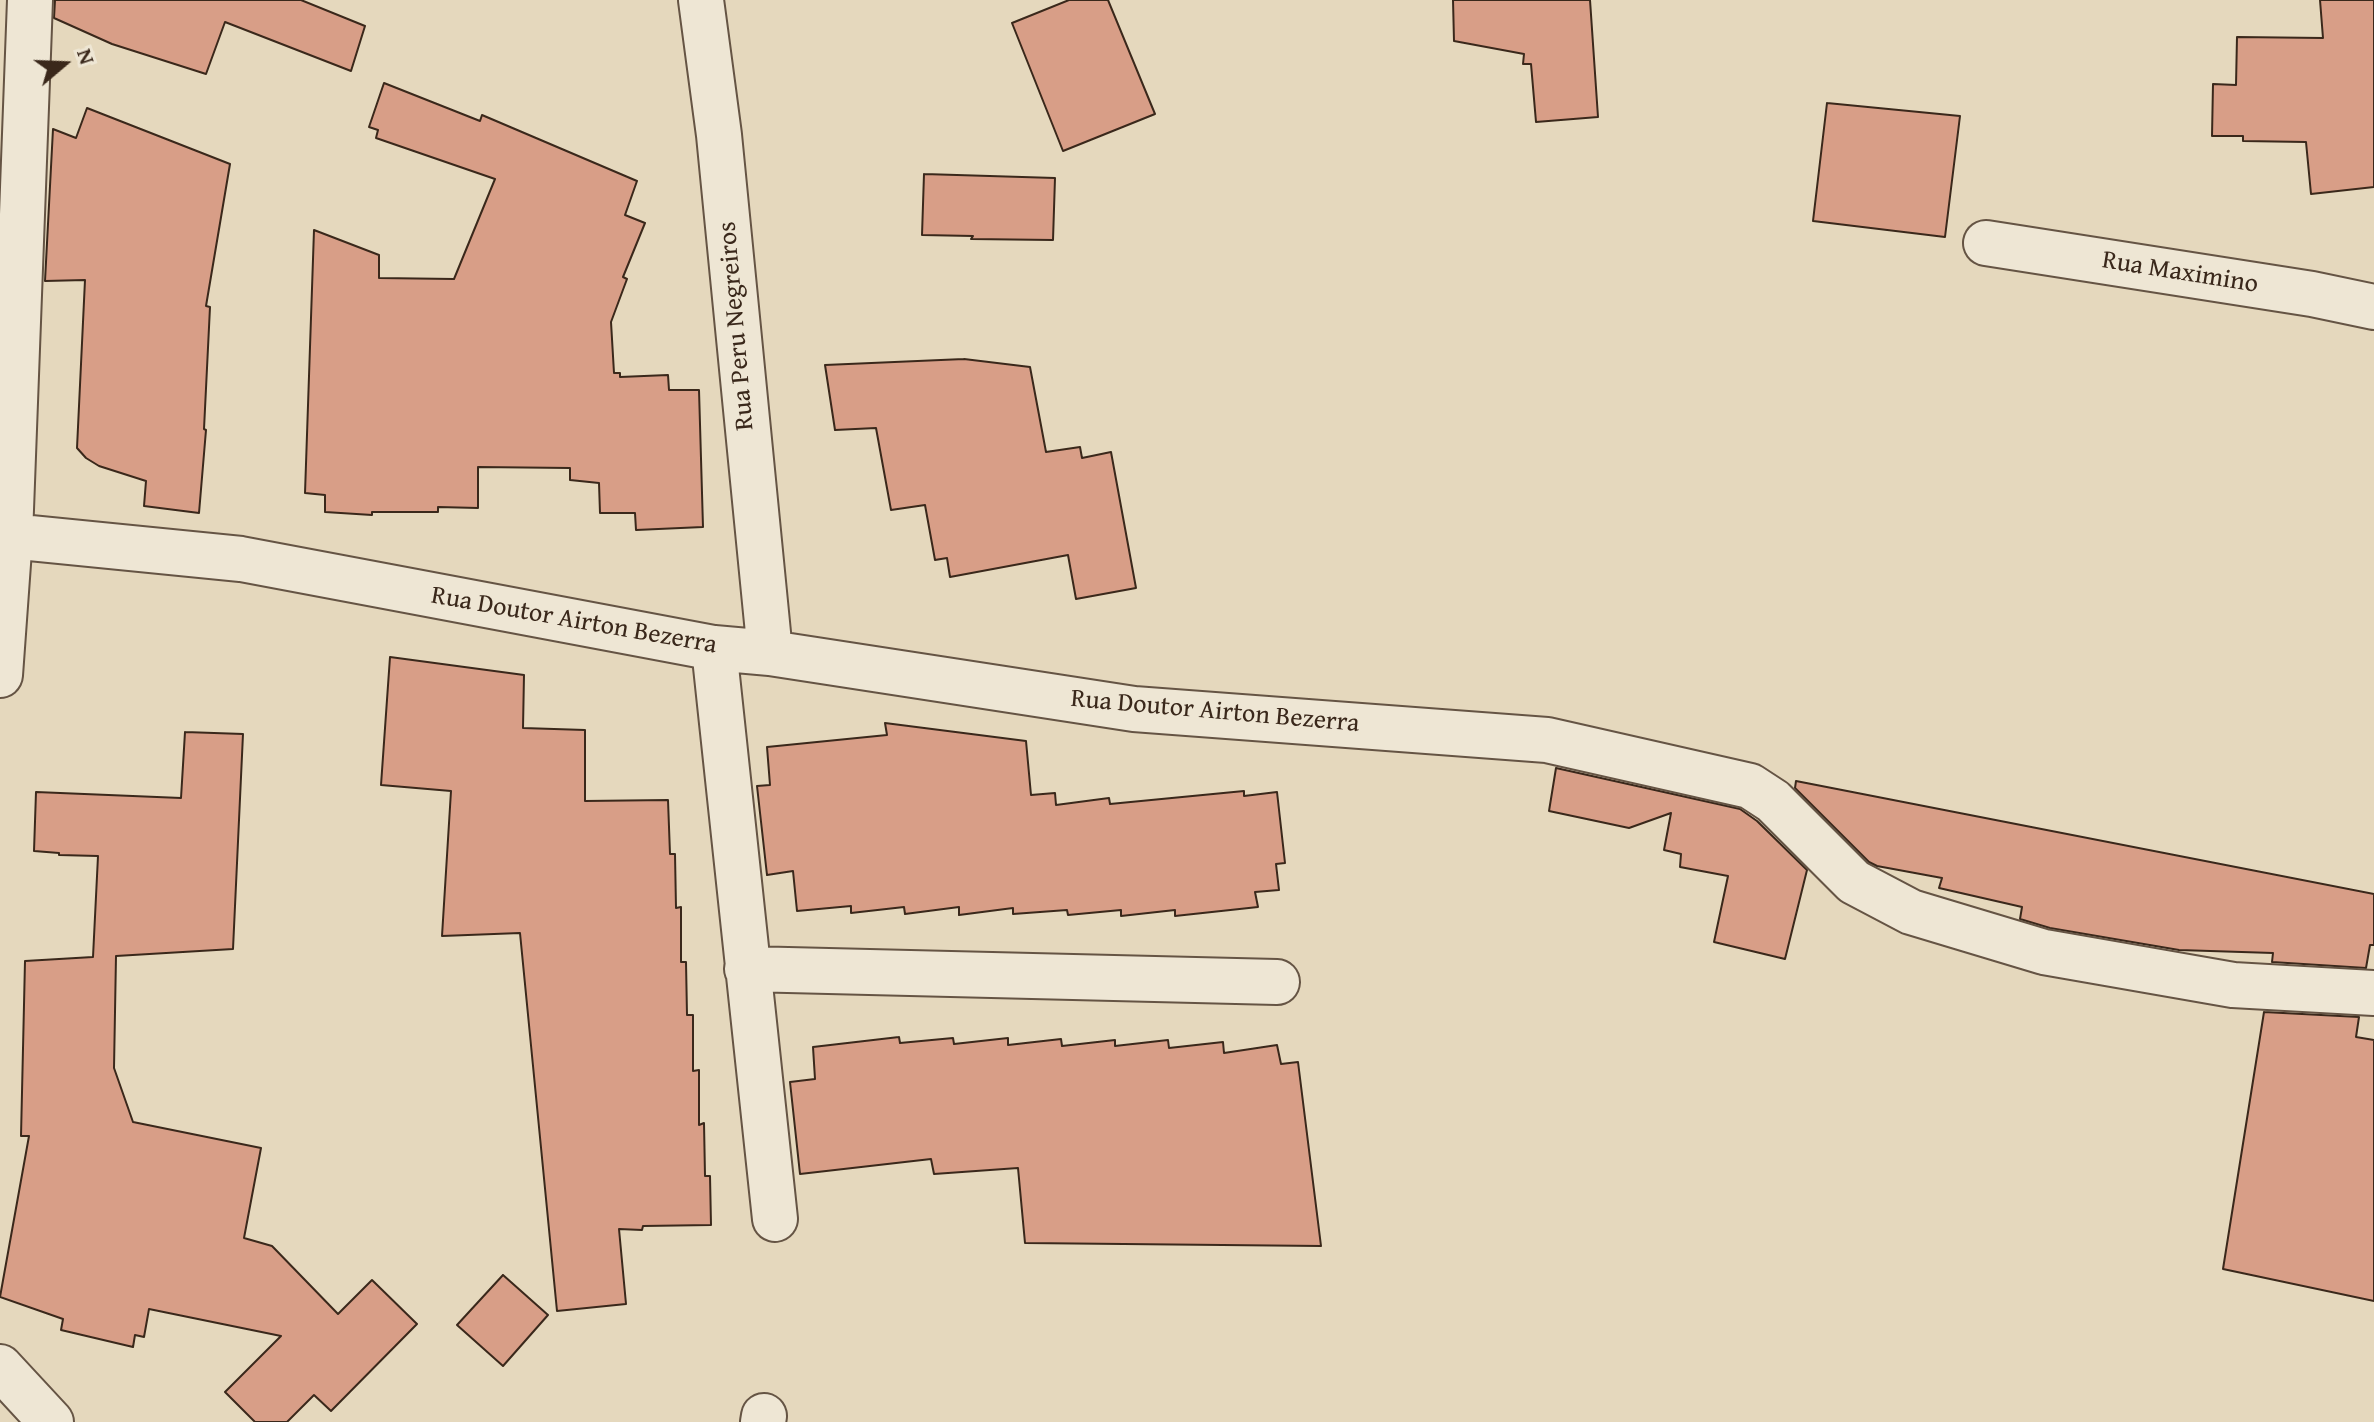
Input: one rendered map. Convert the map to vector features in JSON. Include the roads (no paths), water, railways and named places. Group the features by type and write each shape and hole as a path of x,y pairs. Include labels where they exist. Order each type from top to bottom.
{"street":[{"path":"0,675 10,536 30,0"},
{"name":"Rua Peru Negreiros","path":"701,0 719,135 770,653"},
{"name":"Rua Maximino","path":"1986,243 2296,291 2374,307"},
{"name":"Rua Doutor Airton Bezerra","path":"10,536 241,559 714,648 770,653 1134,709 1547,740 1750,786 1773,801 1854,882 1911,912 2044,952 2233,985 2374,993"},
{"path":"714,648 775,1219"},
{"path":"747,969 1277,982"},
{"path":"0,1367 51,1422"}]}
